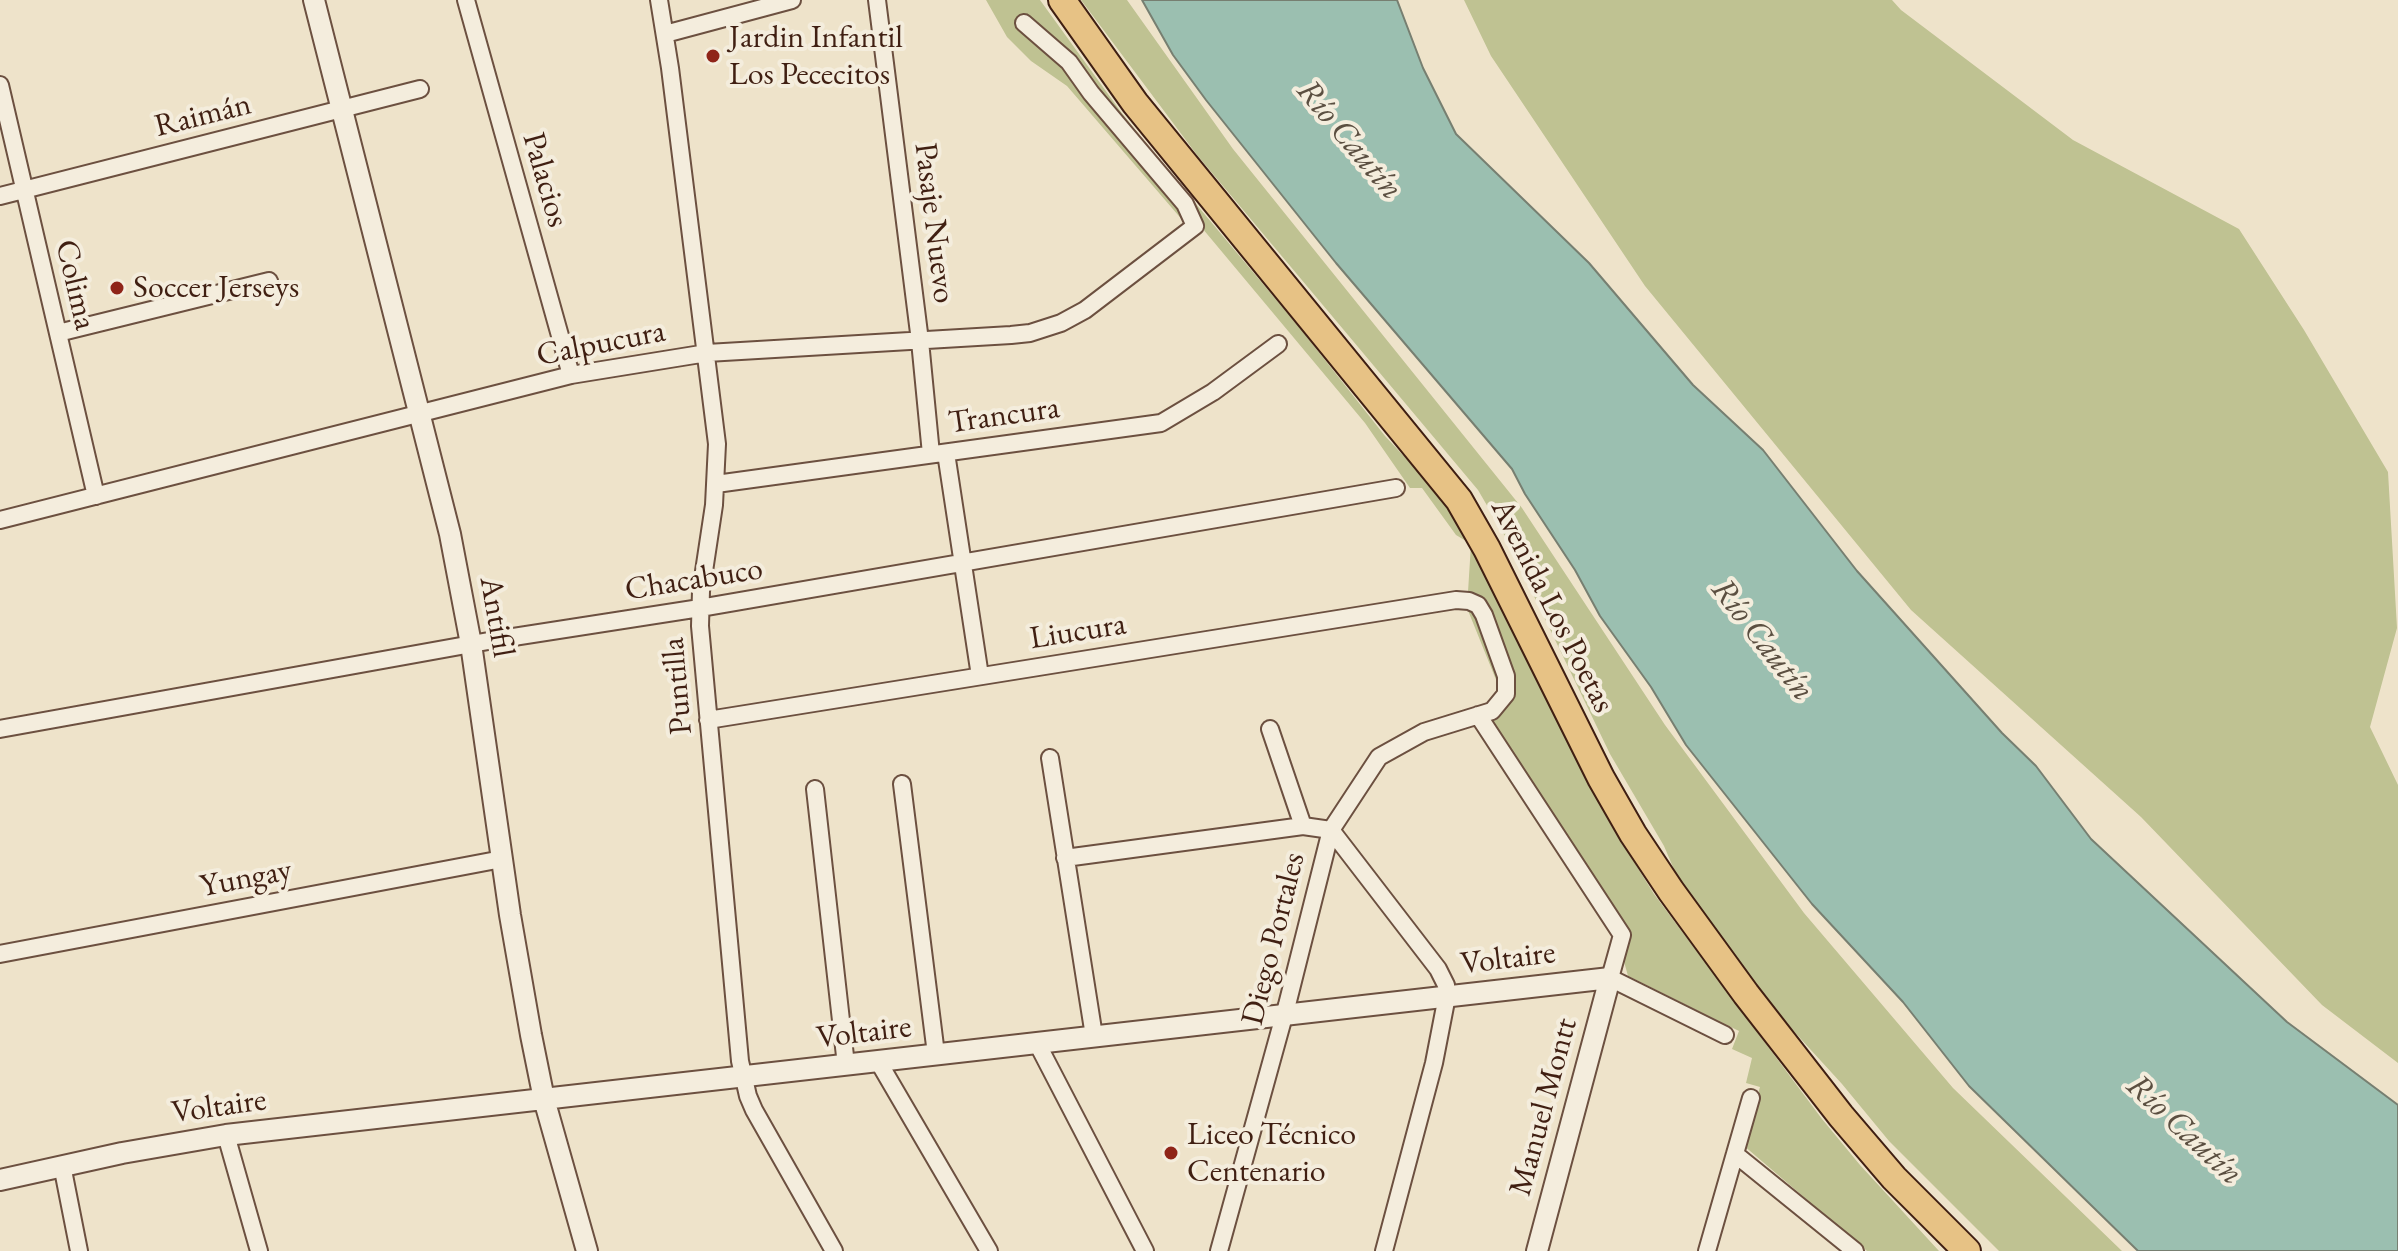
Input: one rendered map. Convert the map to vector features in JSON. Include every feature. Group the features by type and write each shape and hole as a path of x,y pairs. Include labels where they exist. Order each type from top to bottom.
{"main road":[{"name":"Avenida Los Poetas","path":"1062,0 1135,103 1459,500 1487,549 1601,778 1633,834 1680,904 1841,1116 1894,1178 1967,1251"}],"street":[{"name":"Antifil","path":"314,0 450,534 471,644 519,971 544,1099 587,1251"},
{"name":"Palacios","path":"466,0 571,375"},
{"name":"Puntilla","path":"659,0 717,444 716,484 700,608 743,1077 754,1110 834,1251"},
{"path":"665,34 792,0"},
{"name":"Pasaje Nuevo","path":"877,0 920,341 938,454 964,563 980,676"},
{"name":"Calpucura","path":"0,520 571,375 707,353 1011,335 1040,331 1061,323 1085,310 1195,226 1185,204 1091,93 1069,62 1024,23"},
{"name":"Colima","path":"0,85 96,496"},
{"name":"Raimán","path":"0,196 420,89"},
{"path":"58,333 269,281"},
{"name":"Trancura","path":"716,484 1161,423 1213,392 1278,344"},
{"name":"Chacabuco","path":"0,729 471,644 700,608 1396,488"},
{"name":"Liucura","path":"708,720 1456,600 1469,601 1480,608 1508,682 1506,694 1498,707 1478,715"},
{"path":"1478,715 1622,935 1610,978 1725,1035"},
{"name":"Diego Portales","path":"1219,1251 1331,830 1379,757 1424,732 1478,715"},
{"name":"Diego Portales","path":"1270,729 1303,826"},
{"path":"1050,758 1094,1036"},
{"path":"902,784 936,1054"},
{"path":"815,789 846,1065"},
{"path":"1065,858 1303,826 1331,830 1438,969 1446,985 1447,996 1434,1063 1384,1251"},
{"name":"Yungay","path":"0,954 502,859"},
{"name":"Voltaire","path":"0,1180 62,1165 226,1135 1610,978"},
{"name":"Manuel Montt","path":"1537,1251 1610,978"},
{"path":"1037,1043 1145,1251"},
{"path":"878,1061 989,1251"},
{"path":"1707,1251 1751,1098"},
{"path":"226,1135 259,1251"},
{"path":"1735,1154 1834,1243 1855,1251"},
{"path":"62,1165 79,1251"}],"shaded area":[{"path":"986,0 1040,0 1160,161 1471,536 1584,774 1654,894 1822,1119 1939,1251 1867,1251 1743,1145 1760,1087 1746,1083 1752,1058 1732,1049 1739,1031 1628,976 1623,958 1629,929 1483,712 1505,702 1467,608 1471,544 1456,535 1422,488 1410,488 1365,423 1192,216 1184,222 1067,86 1031,61 1007,37"},
{"path":"1081,0 1127,0 1233,149 1522,508 1665,725 1804,913 1953,1088 2122,1251 1999,1251 1889,1141 1757,991 1685,895 1664,846 1610,754 1506,538 1478,490 1197,155"},
{"path":"1464,0 1892,0 1901,10 2073,140 2239,229 2304,330 2388,472 2397,628 2370,727 2398,785 2398,1063 2322,1005 2141,817 1911,610 1645,286 1491,56"}],"water":[{"name":"Río Cautín","path":"1142,0 1397,0 1423,68 1456,134 1589,263 1693,385 1763,450 1857,571 2002,733 2036,766 2091,839 2287,1022 2398,1105 2398,1251 2138,1251 1969,1086 1903,1002 1812,904 1686,745 1651,687 1600,616 1512,469 1336,263 1206,100 1173,55"}],"place":[{"name":"Jardin Infantil Los Pececitos","path":"713,56"},
{"name":"Soccer Jerseys","path":"117,288"},
{"name":"Liceo Técnico Centenario","path":"1171,1153"}]}
